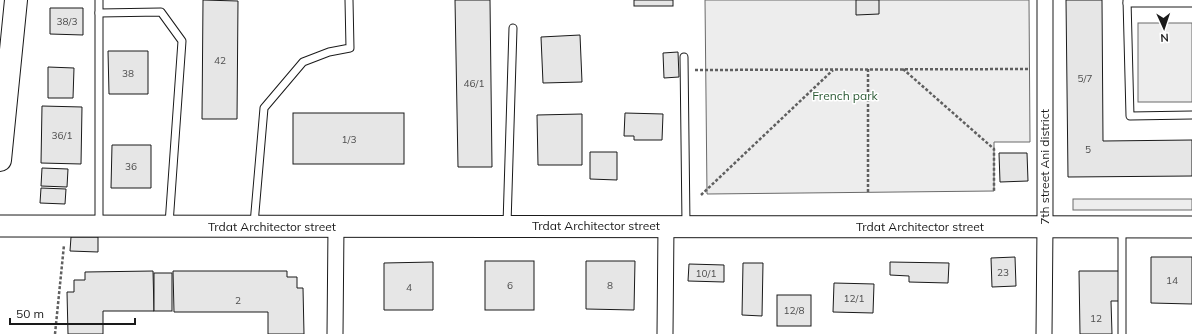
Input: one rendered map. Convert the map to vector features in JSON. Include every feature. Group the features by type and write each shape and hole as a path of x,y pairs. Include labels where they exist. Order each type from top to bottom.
{"highway":[{"path":"0,160 16,0"}],"street":[{"name":"7th street Ani district","path":"1044,334 1045,0"},
{"name":"Trdat Architector street","path":"0,226 1192,227"},
{"path":"335,334 336,227"},
{"path":"665,334 676,227"}],"lane":[{"path":"99,0 99,226"},
{"path":"254,226 264,108 303,62 328,52 350,48 349,0"},
{"path":"1192,3 1127,1 1130,116 1192,115"},
{"path":"99,13 161,12 182,41 169,226"},
{"path":"507,226 514,28"},
{"path":"676,227 684,58"},
{"path":"1122,226 1122,334"}],"path":[{"path":"684,70 1045,68"},
{"path":"701,195 833,69"},
{"path":"868,69 868,193"},
{"path":"902,69 994,149 994,191"},
{"path":"55,334 65,227"}],"green space":[{"name":"French park","path":"705,0 1029,0 1030,142 994,142 994,191 707,194"},
{"path":"1138,23 1192,23 1192,102 1138,102"},
{"path":"1073,199 1192,199 1192,210 1073,210"}],"building":[{"path":"203,0 238,1 237,119 202,119"},
{"path":"455,0 490,0 492,167 458,167"},
{"path":"634,0 673,0 673,6 634,6"},
{"path":"856,0 879,0 879,14 856,15"},
{"path":"1066,0 1102,0 1103,141 1192,140 1192,176 1068,177"},
{"path":"50,8 83,8 83,35 50,34"},
{"path":"580,35 582,82 543,83 541,37"},
{"path":"108,51 148,51 148,94 109,94"},
{"path":"678,52 679,77 664,78 663,53"},
{"path":"48,67 74,68 73,98 48,98"},
{"path":"42,106 82,107 81,164 41,163"},
{"path":"293,113 404,113 404,164 293,164"},
{"path":"625,113 663,114 662,140 634,140 634,136 624,136"},
{"path":"582,114 582,165 538,165 537,115"},
{"path":"112,145 151,145 151,188 111,188"},
{"path":"590,152 617,152 617,180 590,179"},
{"path":"999,153 1027,153 1028,181 1000,182"},
{"path":"42,168 68,169 67,187 41,186"},
{"path":"41,188 66,189 65,204 40,203"},
{"path":"71,237 98,237 98,252 70,251"},
{"path":"1015,257 1016,286 992,287 991,258"},
{"path":"1151,257 1192,257 1192,304 1151,303"},
{"path":"485,261 534,261 534,310 485,310"},
{"path":"586,261 635,261 634,310 586,309"},
{"path":"433,262 433,310 384,310 384,263"},
{"path":"890,262 949,263 948,283 909,282 909,276 890,275"},
{"path":"743,263 763,263 762,316 742,315"},
{"path":"689,264 724,265 724,282 688,281"},
{"path":"153,271 154,311 103,311 103,334 68,334 67,292 74,292 74,280 85,280 85,272"},
{"path":"173,271 287,271 287,277 297,277 297,288 303,288 304,334 268,334 268,312 174,312"},
{"path":"1079,271 1120,271 1120,301 1111,301 1112,334 1080,334"},
{"path":"154,273 172,273 172,311 154,311"},
{"path":"834,283 874,284 873,313 833,312"},
{"path":"777,295 811,295 811,326 777,326"}]}
